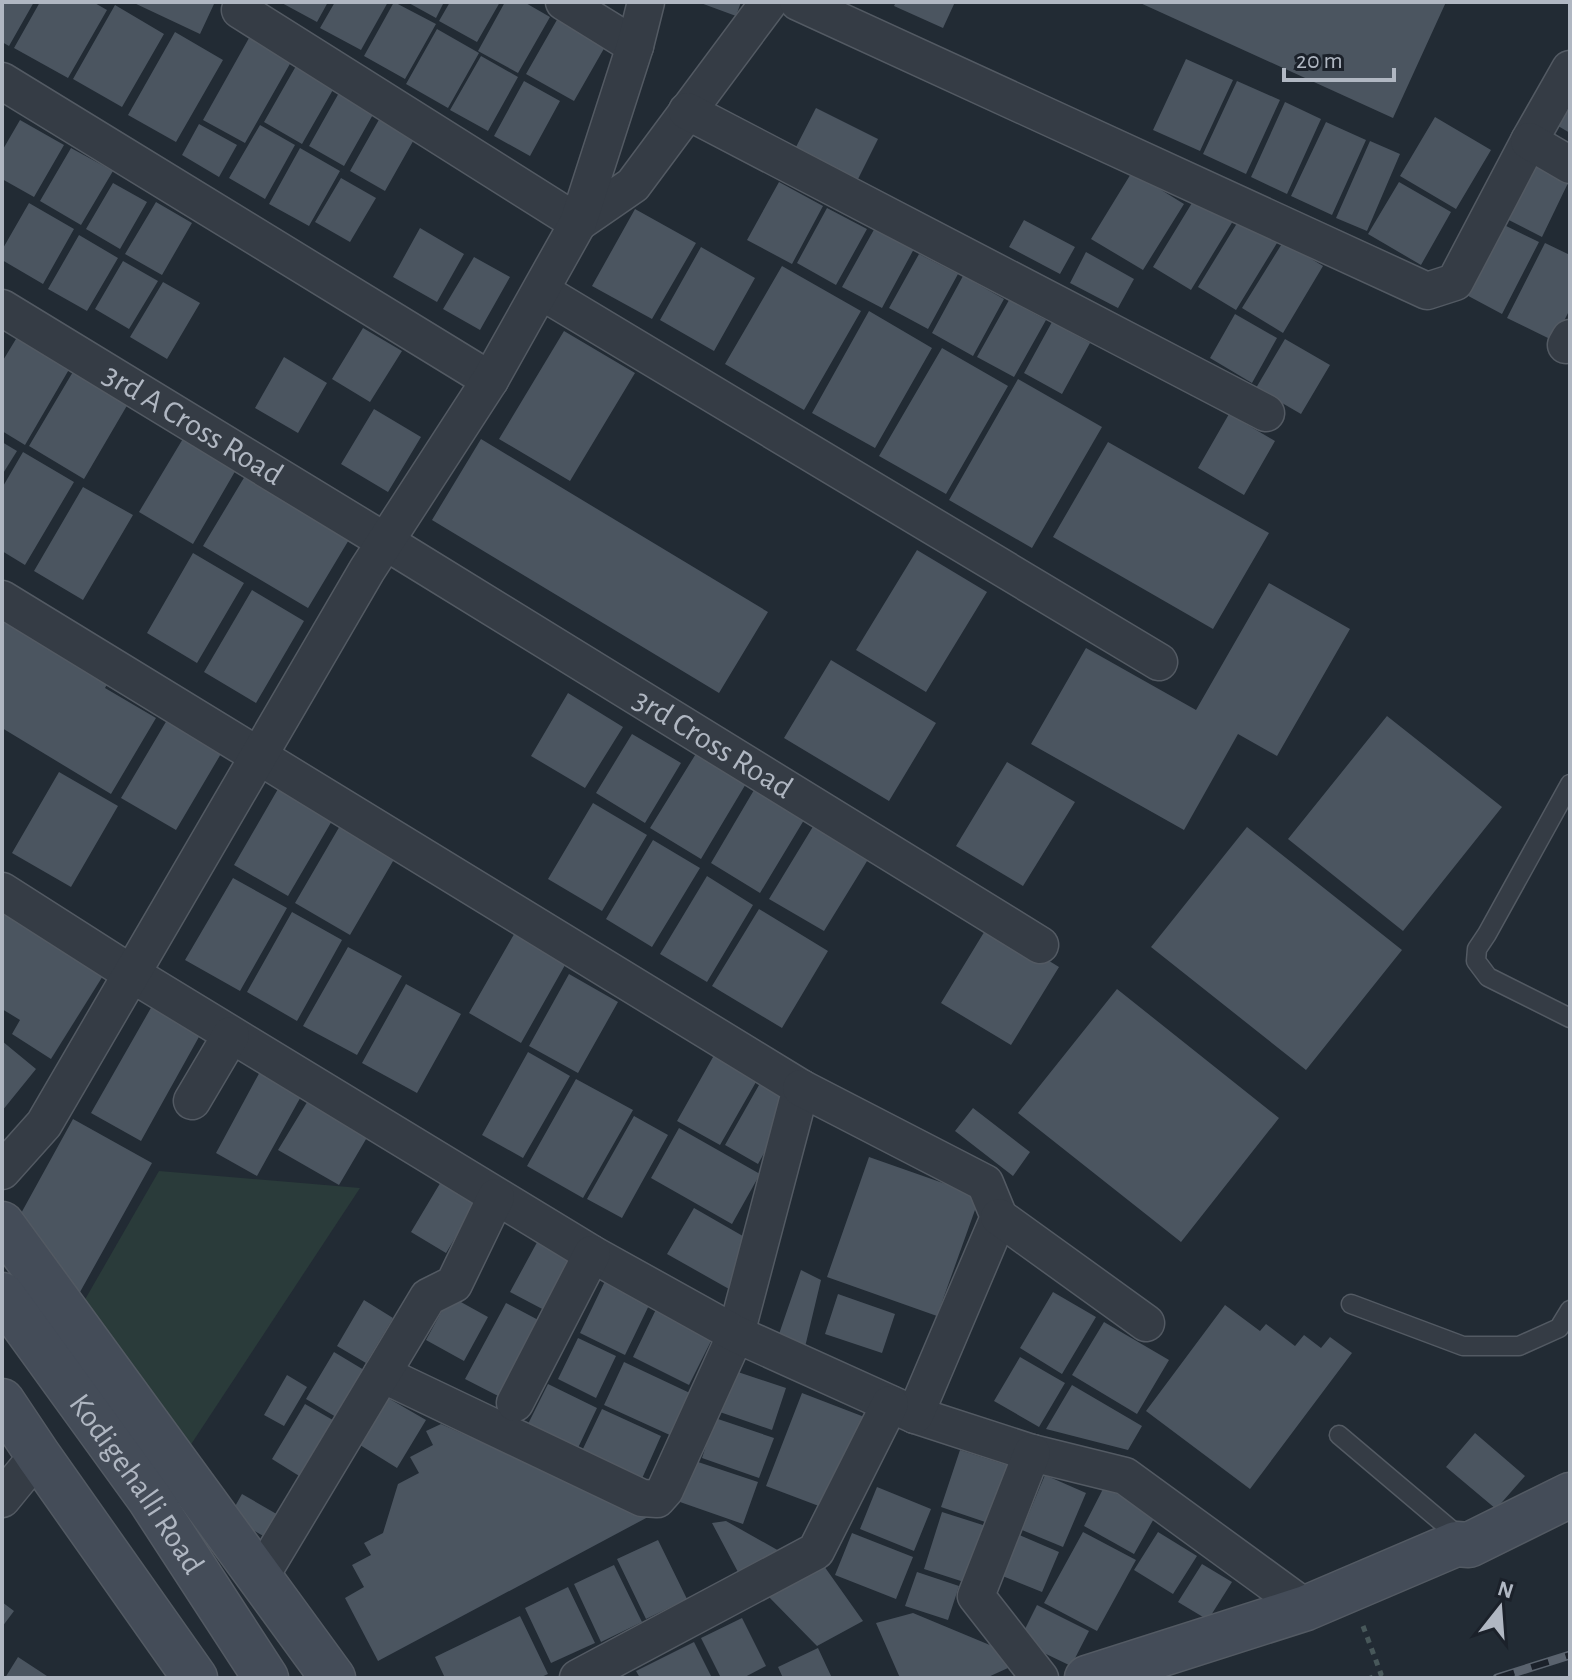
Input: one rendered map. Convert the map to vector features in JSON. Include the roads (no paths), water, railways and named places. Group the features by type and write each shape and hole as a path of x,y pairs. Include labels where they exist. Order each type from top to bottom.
{"street":[{"path":"245,2 240,10 578,223"},
{"path":"564,2 635,46"},
{"path":"2,1171 44,1124 367,570 490,380 541,291 578,223 635,46 646,2"},
{"path":"578,223 633,185 769,2"},
{"path":"798,2 1427,291 1455,282 1570,69"},
{"path":"2,81 490,380"},
{"path":"687,111 1266,413"},
{"path":"1529,141 1570,165"},
{"path":"541,291 1159,662"},
{"name":"3rd A Cross Road","path":"2,308 386,542"},
{"name":"3rd Cross Road","path":"386,542 1040,945"},
{"path":"2,599 801,1088 985,1183 999,1217 1146,1323"},
{"path":"2,891 496,1197 736,1334 902,1410 1032,1453 1125,1476 1306,1608"},
{"path":"192,1101 231,1035"},
{"path":"382,1374 642,1498 657,1499 665,1490 736,1334 801,1088"},
{"path":"260,1577 428,1297 454,1284 496,1197"},
{"path":"578,1678 816,1551 902,1410 999,1217"},
{"path":"2,1224 333,1678"},
{"path":"515,1403 592,1254"},
{"name":"Kodigehalli Road","path":"2,1295 149,1498 266,1678"},
{"path":"2,1401 195,1678"},
{"path":"1032,1453 976,1596 1040,1678"},
{"path":"2,1499 38,1455"},
{"path":"1087,1678 1306,1608 1456,1544 1469,1545 1565,1501"}],"lane":[{"path":"1570,784 1477,949 1476,961 1488,977 1570,1018"},
{"path":"1351,1304 1463,1346 1519,1346 1559,1328 1570,1310"},
{"path":"1339,1435 1469,1545"}],"railway":[{"path":"1497,1678 1570,1655"}]}
